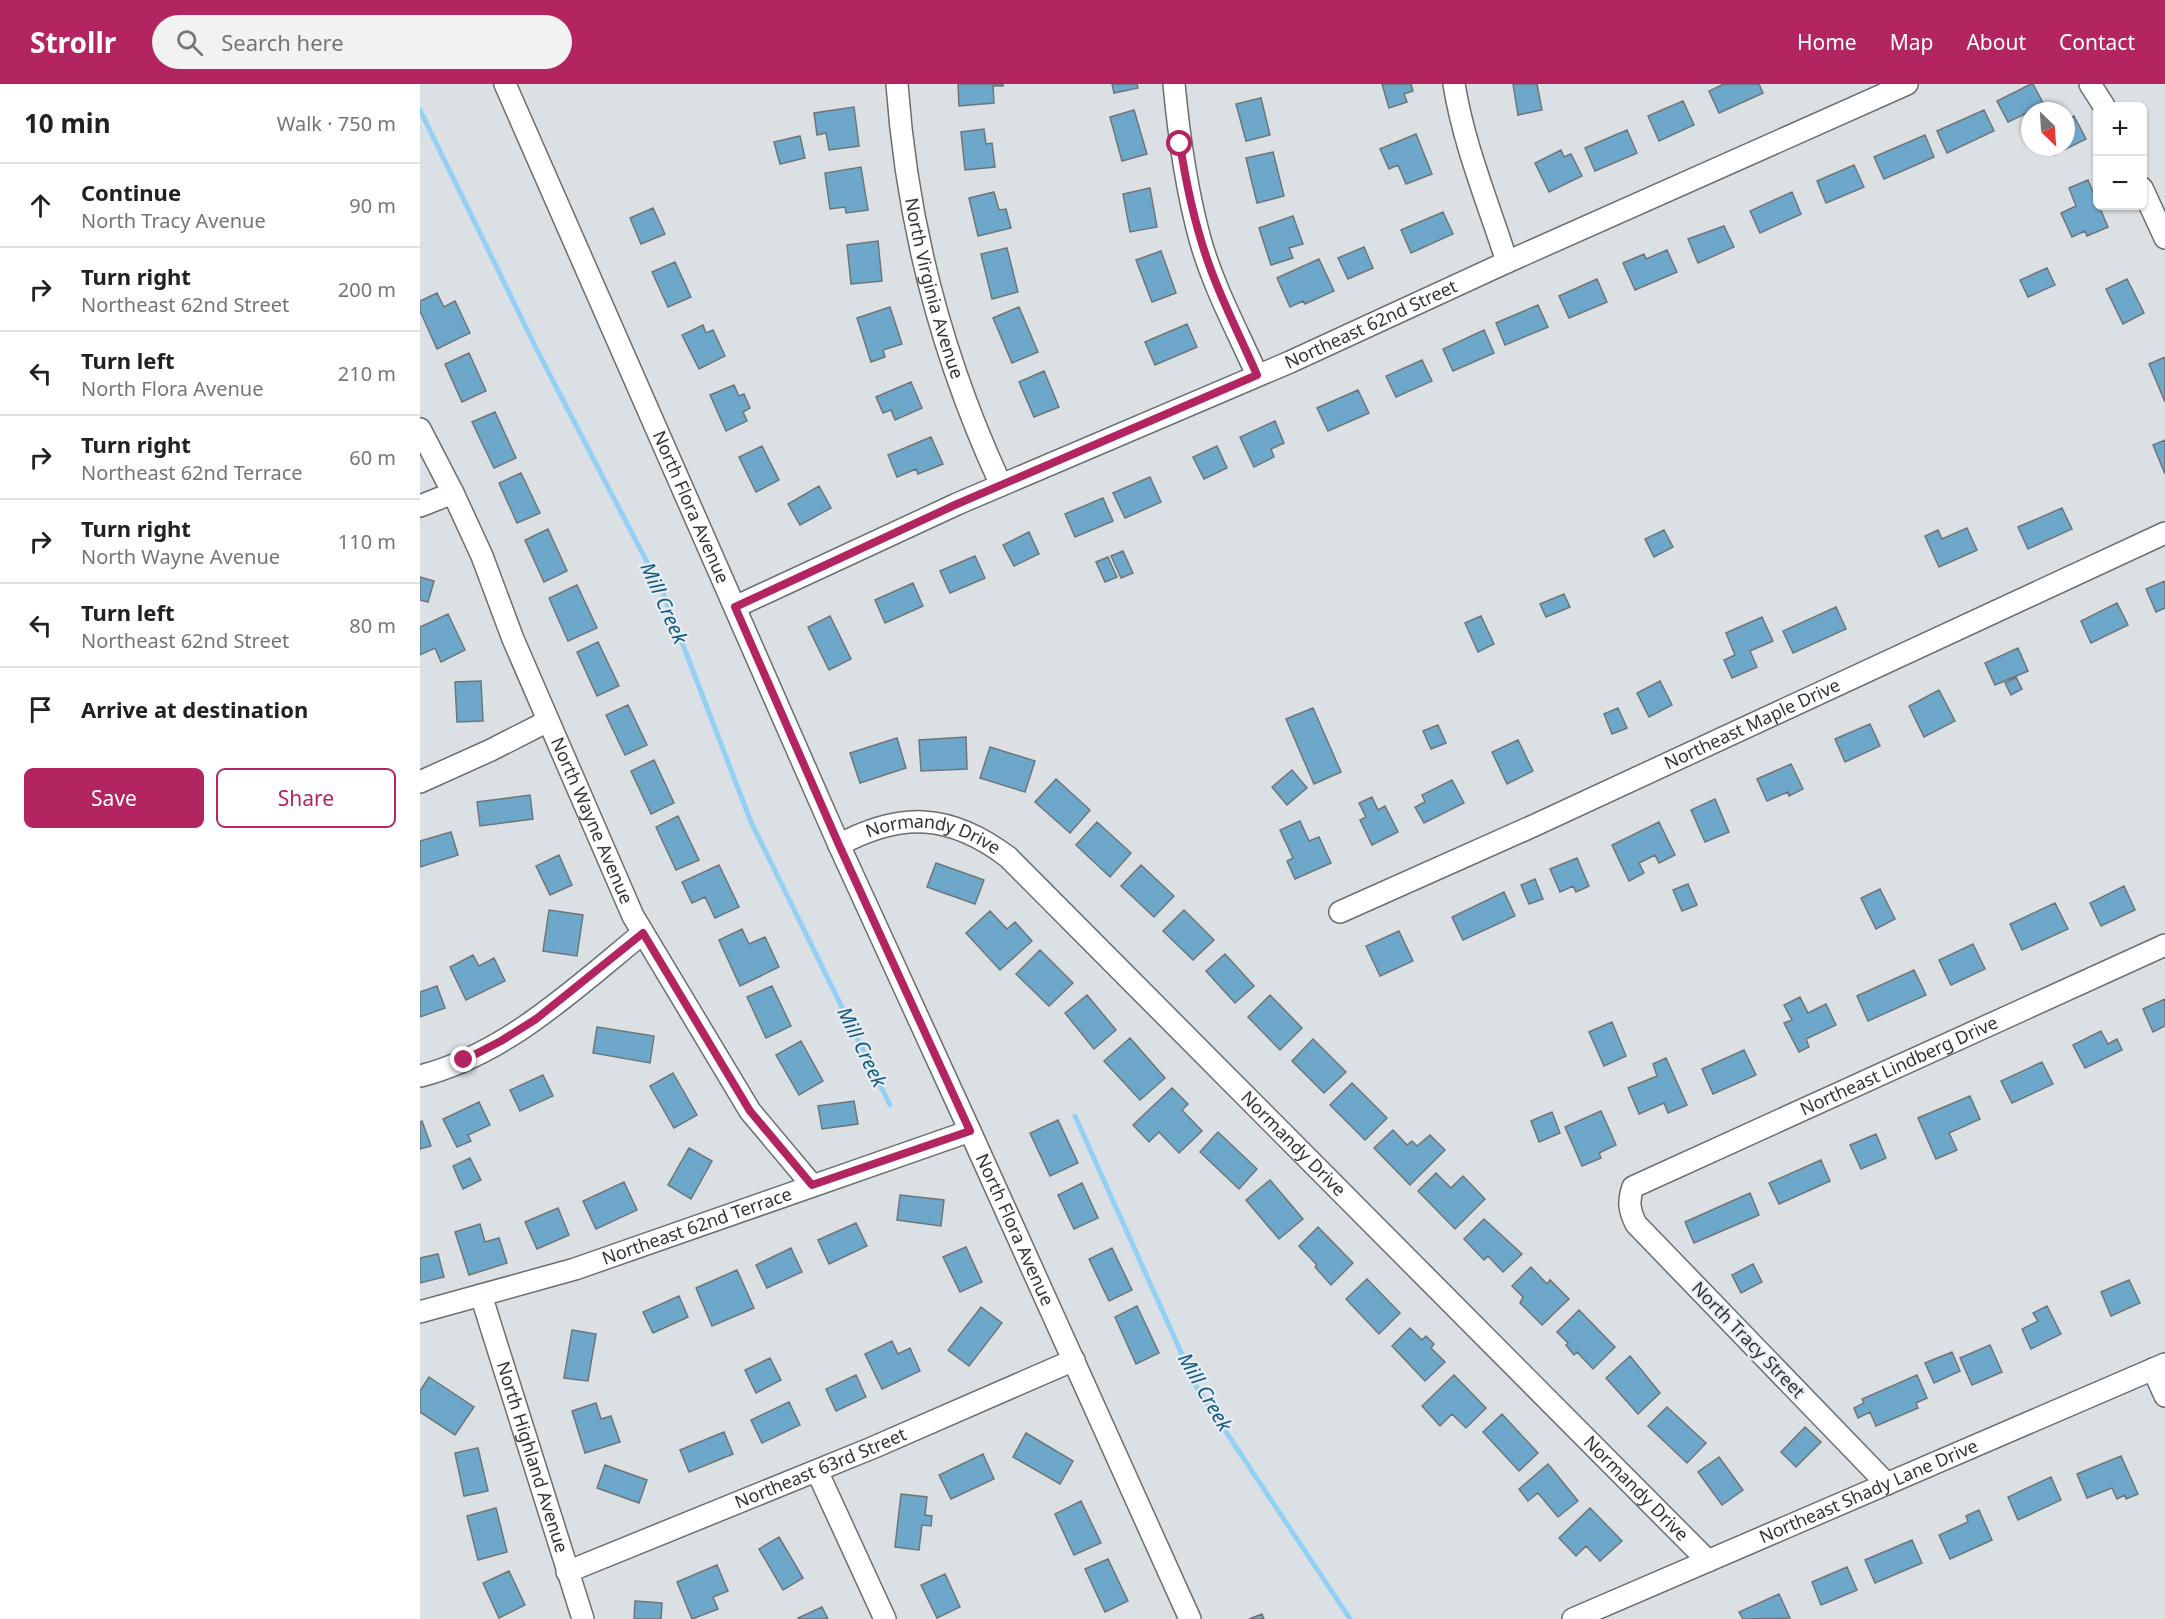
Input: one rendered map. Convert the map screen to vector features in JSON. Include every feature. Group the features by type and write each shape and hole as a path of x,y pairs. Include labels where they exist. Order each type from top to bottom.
{"street":[{"name":"North Flora Avenue","path":"505,84 839,845 1190,1619"},
{"name":"North Virginia Avenue","path":"897,84 905,166 919,244 932,298 966,404 1000,485"},
{"path":"1174,84 1186,183 1200,240 1213,278 1257,375"},
{"path":"1454,84 1472,163 1507,262"},
{"name":"Northeast 62nd Street","path":"735,607 1000,485 1257,375 1907,84"},
{"path":"2090,84 2101,102"},
{"path":"2147,199 2165,238"},
{"name":"North Wayne Avenue","path":"420,429 482,556 513,639 633,916 750,1111 812,1185"},
{"path":"420,506 453,493"},
{"name":"Northeast Maple Drive","path":"1340,912 1544,821 2165,534"},
{"path":"420,782 548,721"},
{"name":"Normandy Drive","path":"839,845 862,832 885,825 921,822 945,825 968,832 989,843 1008,858 1708,1561"},
{"path":"420,1076 464,1060 536,1019 643,933"},
{"name":"Northeast Lindberg Drive","path":"1633,1187 2165,945"},
{"name":"Northeast 62nd Terrace","path":"420,1312 575,1269 970,1131"},
{"name":"North Tracy Street","path":"1633,1187 1629,1200 1630,1212 1636,1224 1887,1485"},
{"name":"North Highland Avenue","path":"481,1295 583,1619"},
{"name":"Northeast 63rd Street","path":"567,1572 817,1471 1074,1360"},
{"path":"2159,1366 2165,1396"},
{"name":"Northeast Shady Lane Drive","path":"1573,1619 2159,1366"},
{"path":"817,1471 885,1619"}],"building":[{"path":"958,84 1003,84 1003,86 993,86 994,103 959,106"},
{"path":"1112,84 1137,84 1138,88 1114,93"},
{"path":"1382,84 1411,84 1413,91 1404,94 1407,102 1389,108"},
{"path":"1513,84 1537,84 1542,110 1518,115"},
{"path":"1724,84 1759,84 1763,93 1719,113 1709,91"},
{"path":"2033,84 2042,102 2021,102 2021,116 2008,122 1997,101"},
{"path":"1261,98 1270,135 1246,141 1236,104"},
{"path":"1683,101 1694,125 1659,141 1648,116"},
{"path":"854,107 859,146 829,150 826,133 817,135 814,113"},
{"path":"1134,110 1147,154 1122,161 1110,117"},
{"path":"1984,110 1994,131 1947,153 1937,131"},
{"path":"2075,118 2086,139 2075,144"},
{"path":"984,129 986,144 992,143 995,167 965,170 961,132"},
{"path":"1627,130 1637,153 1595,171 1585,148"},
{"path":"1416,134 1432,174 1406,184 1398,165 1389,169 1380,149"},
{"path":"1925,135 1934,157 1884,179 1874,157"},
{"path":"800,136 805,158 780,164 774,142"},
{"path":"1561,150 1564,157 1571,154 1582,176 1549,192 1535,163"},
{"path":"1273,152 1284,196 1257,203 1246,158"},
{"path":"1854,165 1864,187 1826,203 1817,181"},
{"path":"861,167 868,210 846,213 845,207 830,209 825,173"},
{"path":"2088,180 2093,192 2093,210 2101,210 2108,227 2087,236 2085,231 2072,237 2061,213 2076,206 2069,188"},
{"path":"1150,188 1157,227 1130,232 1123,194"},
{"path":"994,192 999,210 1006,209 1011,228 978,236 969,198"},
{"path":"1792,192 1801,214 1760,233 1750,211"},
{"path":"653,208 665,234 641,244 630,218"},
{"path":"1443,212 1453,234 1411,253 1401,230"},
{"path":"1293,216 1303,244 1289,248 1293,258 1271,265 1259,228"},
{"path":"1724,226 1734,247 1698,263 1688,239"},
{"path":"878,241 882,281 851,284 847,245"},
{"path":"1364,247 1373,268 1348,279 1338,258"},
{"path":"1007,248 1018,292 992,299 981,254"},
{"path":"1667,250 1677,272 1635,290 1623,263 1644,254 1646,259"},
{"path":"1161,251 1176,293 1152,302 1136,260"},
{"path":"1319,259 1334,291 1305,304 1303,301 1290,307 1277,278"},
{"path":"675,262 691,297 668,307 652,272"},
{"path":"2047,268 2055,285 2028,297 2020,280"},
{"path":"1597,279 1607,302 1569,318 1559,296"},
{"path":"2127,279 2144,313 2123,324 2106,289"},
{"path":"437,293 444,307 455,301 470,333 437,349 420,311 420,301"},
{"path":"1538,305 1548,327 1505,345 1496,323"},
{"path":"890,307 902,344 883,350 885,357 871,362 857,318"},
{"path":"1019,307 1038,352 1012,363 993,318"},
{"path":"1187,324 1197,347 1155,365 1145,342"},
{"path":"703,325 706,333 713,330 725,356 699,369 682,335"},
{"path":"1484,330 1494,353 1453,371 1443,349"},
{"path":"469,353 486,391 462,402 445,364"},
{"path":"2165,357 2165,402 2149,364"},
{"path":"1422,360 1432,381 1396,397 1386,376"},
{"path":"1044,371 1059,407 1034,417 1019,382"},
{"path":"911,382 922,408 895,420 891,410 883,413 876,397"},
{"path":"734,385 739,396 744,394 750,408 743,412 747,421 726,431 710,395"},
{"path":"1358,390 1369,413 1328,431 1317,408"},
{"path":"495,412 516,458 494,468 472,422"},
{"path":"1275,421 1284,443 1271,449 1274,457 1254,467 1240,437"},
{"path":"931,437 943,464 918,474 916,469 897,477 888,455"},
{"path":"2165,440 2165,474 2153,445"},
{"path":"762,446 779,480 756,492 739,457"},
{"path":"1217,446 1227,468 1204,479 1193,457"},
{"path":"521,473 540,513 517,523 499,483"},
{"path":"1150,477 1161,502 1125,518 1113,493"},
{"path":"819,486 831,508 800,525 788,504"},
{"path":"1103,498 1113,521 1075,537 1065,514"},
{"path":"2062,508 2072,529 2028,549 2018,527"},
{"path":"1967,528 1977,550 1939,567 1925,536 1938,530 1942,539"},
{"path":"548,529 567,571 544,582 525,540"},
{"path":"1664,530 1673,547 1654,557 1645,539"},
{"path":"1029,532 1039,554 1014,566 1003,545"},
{"path":"1123,551 1133,573 1121,578 1111,556"},
{"path":"975,556 985,578 950,593 940,571"},
{"path":"1108,557 1117,577 1105,582 1096,562"},
{"path":"420,577 434,581 428,602 420,600"},
{"path":"2165,581 2165,608 2156,612 2146,589"},
{"path":"913,583 923,606 885,623 875,600"},
{"path":"577,585 597,628 568,641 549,598"},
{"path":"1564,594 1570,607 1546,617 1540,604"},
{"path":"2117,603 2128,625 2091,643 2081,621"},
{"path":"1836,607 1846,629 1793,653 1783,631"},
{"path":"448,614 465,650 441,662 435,648 420,655 420,627"},
{"path":"830,616 851,659 829,670 808,627"},
{"path":"1481,616 1494,644 1478,652 1465,623"},
{"path":"1762,617 1773,641 1750,651 1757,667 1732,678 1724,660 1735,655 1726,633"},
{"path":"598,642 619,686 597,696 577,652"},
{"path":"2018,648 2028,671 1995,685 1985,663"},
{"path":"2016,677 2022,689 2011,695 2005,683"},
{"path":"481,681 483,721 457,722 455,682"},
{"path":"1660,681 1672,705 1649,717 1637,693"},
{"path":"1939,690 1955,721 1924,737 1909,706"},
{"path":"628,705 647,745 625,755 606,715"},
{"path":"1313,708 1341,772 1314,784 1286,719"},
{"path":"1618,708 1627,728 1612,734 1604,714"},
{"path":"1870,724 1880,746 1845,762 1835,739"},
{"path":"1438,725 1446,743 1431,749 1423,731"},
{"path":"966,737 967,769 921,771 919,740"},
{"path":"897,738 906,768 860,783 850,753"},
{"path":"1518,740 1533,771 1507,784 1492,752"},
{"path":"990,747 1035,761 1025,792 980,778"},
{"path":"654,760 674,803 651,814 631,771"},
{"path":"1791,764 1803,789 1789,796 1788,792 1767,801 1757,779"},
{"path":"1292,770 1307,788 1287,805 1272,787"},
{"path":"1056,779 1090,810 1070,833 1035,802"},
{"path":"1452,780 1464,803 1424,823 1415,807 1425,802 1422,795"},
{"path":"530,795 533,819 480,826 477,802"},
{"path":"1372,797 1378,810 1385,806 1398,832 1372,845 1360,820 1366,817 1359,803"},
{"path":"1715,799 1729,832 1705,842 1691,810"},
{"path":"678,816 699,860 676,870 656,827"},
{"path":"1300,821 1309,841 1319,837 1331,863 1295,879 1287,861 1293,858 1280,830"},
{"path":"1097,822 1131,853 1110,877 1076,845"},
{"path":"1659,822 1675,855 1659,863 1655,855 1639,863 1644,873 1629,881 1612,845"},
{"path":"451,832 458,855 420,867 420,841"},
{"path":"559,855 572,885 550,895 536,866"},
{"path":"1577,858 1589,886 1576,892 1573,886 1560,892 1550,869"},
{"path":"936,863 984,880 975,904 927,887"},
{"path":"719,865 739,907 715,918 705,897 692,903 682,882"},
{"path":"1141,865 1174,896 1154,917 1121,886"},
{"path":"1535,879 1543,899 1529,904 1521,885"},
{"path":"1688,884 1697,905 1682,911 1673,890"},
{"path":"2124,886 2135,910 2101,926 2090,903"},
{"path":"1880,889 1895,919 1876,929 1861,898"},
{"path":"1504,892 1515,916 1463,940 1452,917"},
{"path":"2055,903 2068,929 2022,950 2010,924"},
{"path":"549,910 583,915 577,956 543,951"},
{"path":"1184,910 1214,940 1193,960 1163,931"},
{"path":"990,911 1007,929 1015,922 1032,941 1000,970 966,933"},
{"path":"742,929 749,944 765,937 779,967 740,986 719,940"},
{"path":"1399,931 1413,961 1380,976 1366,946"},
{"path":"1973,944 1985,969 1951,985 1939,960"},
{"path":"1040,950 1073,983 1049,1006 1016,974"},
{"path":"1225,954 1254,986 1235,1003 1206,971"},
{"path":"473,955 479,966 494,958 505,981 466,1000 450,967"},
{"path":"1914,970 1926,995 1868,1021 1857,996"},
{"path":"437,986 445,1008 420,1017 420,992"},
{"path":"772,986 791,1026 766,1038 747,997"},
{"path":"1087,995 1116,1030 1094,1049 1065,1013"},
{"path":"1270,995 1302,1028 1280,1050 1248,1017"},
{"path":"1800,997 1808,1013 1826,1004 1836,1025 1806,1039 1809,1047 1799,1052 1784,1023 1792,1020 1784,1005"},
{"path":"2165,999 2165,1026 2153,1032 2143,1009"},
{"path":"1612,1022 1626,1056 1604,1066 1589,1032"},
{"path":"597,1027 654,1036 650,1063 593,1053"},
{"path":"2101,1031 2108,1044 2117,1039 2122,1050 2085,1068 2073,1045"},
{"path":"1130,1038 1165,1078 1140,1100 1104,1061"},
{"path":"1313,1039 1346,1072 1324,1093 1292,1061"},
{"path":"801,1041 823,1081 799,1095 776,1055"},
{"path":"1744,1050 1756,1075 1713,1094 1702,1069"},
{"path":"1666,1058 1687,1105 1668,1113 1664,1103 1639,1114 1628,1088 1657,1076 1653,1064"},
{"path":"2042,1062 2053,1084 2012,1103 2001,1081"},
{"path":"673,1073 697,1115 674,1128 650,1086"},
{"path":"543,1075 553,1096 520,1111 510,1090"},
{"path":"1352,1083 1387,1118 1365,1140 1330,1105"},
{"path":"1172,1088 1188,1104 1182,1110 1202,1131 1179,1153 1159,1132 1149,1142 1133,1125"},
{"path":"1970,1096 1980,1119 1949,1133 1957,1150 1936,1159 1918,1118"},
{"path":"854,1101 858,1124 822,1129 818,1106"},
{"path":"479,1102 490,1125 468,1135 471,1141 457,1147 443,1119"},
{"path":"1601,1111 1616,1145 1599,1153 1601,1158 1582,1166 1565,1127"},
{"path":"1552,1112 1560,1133 1539,1142 1531,1121"},
{"path":"1058,1120 1078,1163 1050,1176 1030,1133"},
{"path":"422,1121 431,1146 420,1149 420,1122"},
{"path":"1393,1130 1407,1145 1412,1141 1417,1146 1430,1135 1445,1150 1410,1185 1374,1148"},
{"path":"1218,1132 1257,1169 1239,1189 1200,1152"},
{"path":"1876,1134 1886,1158 1861,1169 1850,1145"},
{"path":"689,1148 712,1161 691,1199 668,1185"},
{"path":"470,1158 481,1180 463,1189 453,1166"},
{"path":"1821,1160 1830,1181 1779,1204 1769,1183"},
{"path":"1436,1173 1451,1188 1463,1176 1485,1199 1455,1229 1418,1191"},
{"path":"1270,1180 1303,1219 1279,1239 1246,1200"},
{"path":"624,1182 637,1210 596,1229 583,1201"},
{"path":"1082,1183 1098,1218 1074,1229 1058,1195"},
{"path":"1750,1193 1759,1215 1694,1243 1685,1222"},
{"path":"900,1195 944,1200 941,1226 897,1220"},
{"path":"558,1208 569,1235 537,1249 525,1222"},
{"path":"1484,1219 1522,1254 1503,1272 1488,1256 1484,1260 1464,1239"},
{"path":"856,1223 867,1246 829,1264 818,1240"},
{"path":"480,1224 485,1242 499,1238 507,1263 469,1275 455,1232"},
{"path":"1318,1227 1353,1263 1331,1285 1315,1267 1317,1265 1299,1246"},
{"path":"966,1247 982,1282 960,1292 943,1257"},
{"path":"791,1248 802,1272 767,1288 756,1265"},
{"path":"1112,1248 1132,1290 1109,1301 1089,1259"},
{"path":"438,1254 444,1277 420,1283 420,1258"},
{"path":"1753,1264 1762,1282 1741,1293 1732,1275"},
{"path":"1531,1267 1547,1284 1550,1280 1569,1299 1542,1325 1520,1303 1523,1297 1512,1286"},
{"path":"737,1270 754,1308 712,1326 696,1288"},
{"path":"1367,1279 1400,1313 1379,1334 1346,1299"},
{"path":"2129,1280 2140,1303 2111,1316 2101,1292"},
{"path":"679,1296 688,1317 653,1333 643,1312"},
{"path":"1137,1306 1159,1353 1136,1364 1115,1317"},
{"path":"2047,1306 2061,1334 2031,1349 2022,1329 2038,1321 2033,1313"},
{"path":"981,1307 1002,1323 969,1366 948,1350"},
{"path":"1579,1310 1615,1347 1593,1369 1577,1352 1574,1355 1566,1345 1568,1343 1557,1332"},
{"path":"1410,1328 1422,1340 1426,1336 1434,1344 1431,1348 1445,1362 1425,1381 1392,1346"},
{"path":"572,1330 596,1334 588,1381 564,1378"},
{"path":"892,1341 898,1354 910,1348 920,1371 882,1389 865,1354"},
{"path":"1990,1345 2002,1372 1972,1385 1960,1358"},
{"path":"1952,1352 1960,1371 1934,1383 1925,1363"},
{"path":"1630,1356 1660,1393 1638,1414 1606,1378"},
{"path":"770,1358 781,1380 756,1393 745,1370"},
{"path":"856,1375 866,1397 836,1411 826,1389"},
{"path":"1454,1375 1486,1408 1466,1428 1452,1414 1440,1426 1422,1406"},
{"path":"1917,1375 1927,1398 1916,1403 1918,1408 1876,1426 1870,1412 1858,1418 1854,1408 1864,1403 1862,1399"},
{"path":"429,1377 474,1407 455,1435 420,1412 420,1391"},
{"path":"789,1402 800,1425 762,1443 751,1420"},
{"path":"596,1403 601,1419 611,1416 620,1442 585,1453 572,1411"},
{"path":"1667,1407 1706,1443 1687,1463 1648,1426"},
{"path":"1502,1414 1538,1453 1519,1471 1483,1432"},
{"path":"1805,1427 1821,1442 1796,1467 1781,1452"},
{"path":"724,1432 733,1454 689,1472 680,1450"},
{"path":"1026,1433 1073,1461 1060,1484 1013,1457"},
{"path":"478,1448 488,1491 464,1496 455,1453"},
{"path":"983,1454 994,1479 951,1499 939,1475"},
{"path":"2121,1456 2138,1494 2126,1499 2125,1495 2117,1499 2112,1488 2087,1498 2077,1474"},
{"path":"1719,1457 1743,1490 1722,1505 1698,1472"},
{"path":"1548,1464 1578,1501 1558,1517 1538,1493 1528,1501 1519,1489"},
{"path":"605,1465 647,1480 639,1503 597,1488"},
{"path":"2051,1477 2061,1500 2018,1520 2008,1497"},
{"path":"901,1494 927,1497 925,1515 932,1516 931,1526 922,1525 919,1550 895,1547"},
{"path":"1081,1501 1101,1543 1074,1555 1055,1514"},
{"path":"496,1508 507,1552 478,1560 467,1516"},
{"path":"1590,1508 1622,1541 1600,1561 1586,1546 1576,1556 1559,1538"},
{"path":"1979,1510 1992,1540 1950,1559 1939,1535 1968,1522 1966,1516"},
{"path":"779,1537 803,1578 783,1590 759,1549"},
{"path":"1912,1540 1922,1563 1875,1583 1865,1560"},
{"path":"1108,1559 1128,1601 1105,1612 1085,1569"},
{"path":"717,1565 728,1591 713,1597 718,1609 692,1619 677,1582"},
{"path":"1847,1567 1857,1590 1821,1605 1812,1582"},
{"path":"509,1571 525,1605 499,1618 483,1583"},
{"path":"945,1574 960,1607 937,1618 921,1585"},
{"path":"1779,1594 1790,1618 1743,1619 1739,1612"},
{"path":"635,1601 662,1603 661,1619 634,1619"},
{"path":"822,1607 828,1619 798,1618"},
{"path":"1262,1614 1264,1619 1249,1619"}],"waterway":[{"name":"Mill Creek","path":"420,110 537,350 663,593 751,822 890,1105"},
{"name":"Mill Creek","path":"1075,1116 1197,1388 1350,1619"}],"route":[{"path":"464,1060 536,1019 643,933 750,1111 812,1185 970,1131 839,845 735,607 957,504 1257,375 1213,278 1200,240 1186,183 1180,144"}]}
